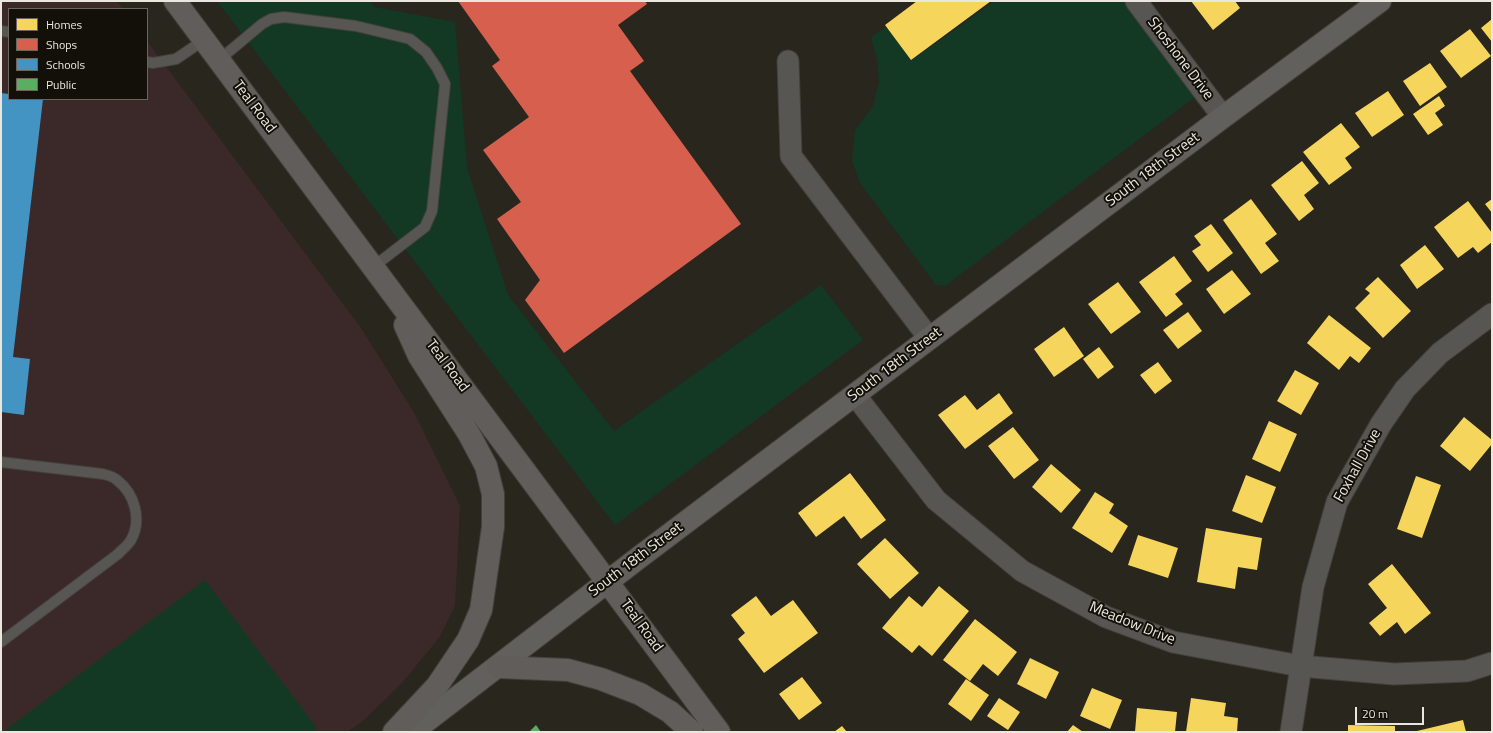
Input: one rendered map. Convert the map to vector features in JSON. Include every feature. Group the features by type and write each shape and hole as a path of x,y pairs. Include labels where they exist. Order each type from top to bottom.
{"main road":[{"name":"Teal Road","path":"175,1 719,732"},
{"name":"South 18th Street","path":"412,732 608,581 929,338 1380,1"},
{"path":"379,276 419,356 469,434 486,466 493,494 493,527 481,610 468,640 437,686 394,732"},
{"path":"498,667 568,670 601,679 640,694 670,712 692,732"}],"street":[{"name":"Shoshone Drive","path":"1136,1 1223,117"},
{"path":"788,61 792,156 929,338"},
{"name":"Foxhall Drive","path":"1290,732 1313,587 1337,502 1381,424 1405,389 1440,353 1492,314"},
{"name":"Meadow Drive","path":"855,395 936,500 1022,571 1106,617 1173,642 1300,666 1394,674 1467,670 1492,663"}],"lane":[{"path":"219,60 262,24 271,19 284,16 356,26 396,35 410,39 426,52 437,68 445,84 432,211 425,227 379,276"},
{"path":"148,62 153,63 176,59 204,40"},
{"path":"1,462 103,474 117,479 133,500 136,511 135,528 130,540 118,554 1,642"}],"shaded area":[{"path":"1,1 117,1 122,8 8,8 8,100 148,100 148,42 361,328 415,414 460,506 455,606 439,638 401,684 365,719 348,732 1,732"}],"green space":[{"path":"217,1 370,1 374,7 455,22 467,168 508,295 614,431 821,285 863,340 615,525"},
{"path":"995,1 1124,1 1196,96 945,286 936,285 860,183 852,161 855,130 873,106 879,82 877,60 871,37 886,27 912,60"},
{"path":"205,580 317,728 312,732 3,732"}],"building: Homes":[{"path":"917,1 991,1 911,60 885,25"},
{"path":"1191,1 1235,1 1240,8 1213,30"},
{"path":"1492,19 1492,42 1481,28"},
{"path":"1470,29 1491,56 1461,78 1440,51"},
{"path":"1430,63 1447,87 1420,106 1403,81"},
{"path":"1388,91 1404,115 1372,137 1355,113"},
{"path":"1439,96 1445,106 1435,113 1443,125 1428,135 1413,114"},
{"path":"1341,123 1360,147 1345,158 1352,168 1329,185 1303,152"},
{"path":"1302,161 1319,183 1304,195 1314,209 1299,221 1271,185"},
{"path":"1251,199 1277,234 1265,243 1279,261 1261,274 1223,220"},
{"path":"1492,199 1492,213 1485,204"},
{"path":"1468,201 1492,233 1492,242 1478,253 1473,247 1458,258 1434,227"},
{"path":"1211,224 1233,253 1208,272 1192,251 1201,245 1194,236"},
{"path":"1425,245 1444,269 1417,289 1400,265"},
{"path":"1174,256 1192,281 1175,294 1183,304 1166,317 1139,282"},
{"path":"1232,270 1251,294 1224,314 1206,289"},
{"path":"1378,277 1411,311 1383,338 1355,308 1370,293 1365,289"},
{"path":"1118,282 1141,312 1111,334 1088,304"},
{"path":"1188,312 1202,331 1178,349 1163,330"},
{"path":"1329,315 1371,348 1359,363 1350,356 1339,370 1307,343"},
{"path":"1064,327 1084,356 1054,377 1034,349"},
{"path":"1099,347 1114,367 1098,379 1083,359"},
{"path":"1158,362 1172,381 1155,394 1140,375"},
{"path":"1295,370 1319,383 1301,415 1277,401"},
{"path":"999,393 1013,413 965,449 938,415 965,395 977,410"},
{"path":"1464,417 1492,440 1492,444 1470,471 1440,446"},
{"path":"1269,421 1297,434 1280,472 1252,459"},
{"path":"1013,427 1039,460 1014,479 988,446"},
{"path":"1051,464 1081,490 1061,513 1032,487"},
{"path":"850,473 886,520 861,539 844,516 816,537 798,513"},
{"path":"1246,475 1276,487 1262,523 1232,511"},
{"path":"1416,476 1441,485 1422,538 1397,529"},
{"path":"1095,492 1114,504 1109,513 1128,526 1112,553 1072,528"},
{"path":"1206,528 1262,538 1257,570 1238,567 1235,589 1197,582"},
{"path":"1138,535 1178,548 1168,578 1128,565"},
{"path":"885,538 919,573 890,599 857,564"},
{"path":"1392,564 1431,613 1405,634 1397,622 1380,636 1369,623 1387,608 1368,584"},
{"path":"939,586 969,611 932,656 919,645 912,653 882,628 909,596 922,607"},
{"path":"756,596 771,616 793,600 818,633 764,673 738,639 745,633 731,615"},
{"path":"975,619 1017,652 998,676 983,664 970,681 943,660"},
{"path":"1030,658 1059,672 1046,699 1017,684"},
{"path":"802,677 822,703 799,720 779,694"},
{"path":"966,679 989,695 971,721 948,704"},
{"path":"1092,688 1122,700 1110,729 1080,716"},
{"path":"999,698 1020,712 1008,730 987,716"},
{"path":"1191,698 1226,703 1224,716 1238,718 1237,732 1186,732"},
{"path":"1137,708 1177,712 1175,732 1135,732"},
{"path":"1463,720 1466,732 1417,732 1417,731"},
{"path":"1073,725 1083,732 1067,732"},
{"path":"1348,725 1395,726 1395,732 1348,732"},
{"path":"842,726 847,732 834,732"}],"building: Shops":[{"path":"458,1 645,1 647,4 618,25 644,61 630,71 741,224 564,353 525,300 540,280 497,219 521,202 483,150 529,117 492,66 500,60"}],"building: Schools":[{"path":"1,93 8,94 8,100 43,100 13,357 30,359 24,415 1,412"}],"building: Public":[{"path":"536,725 541,732 529,732"}]}
